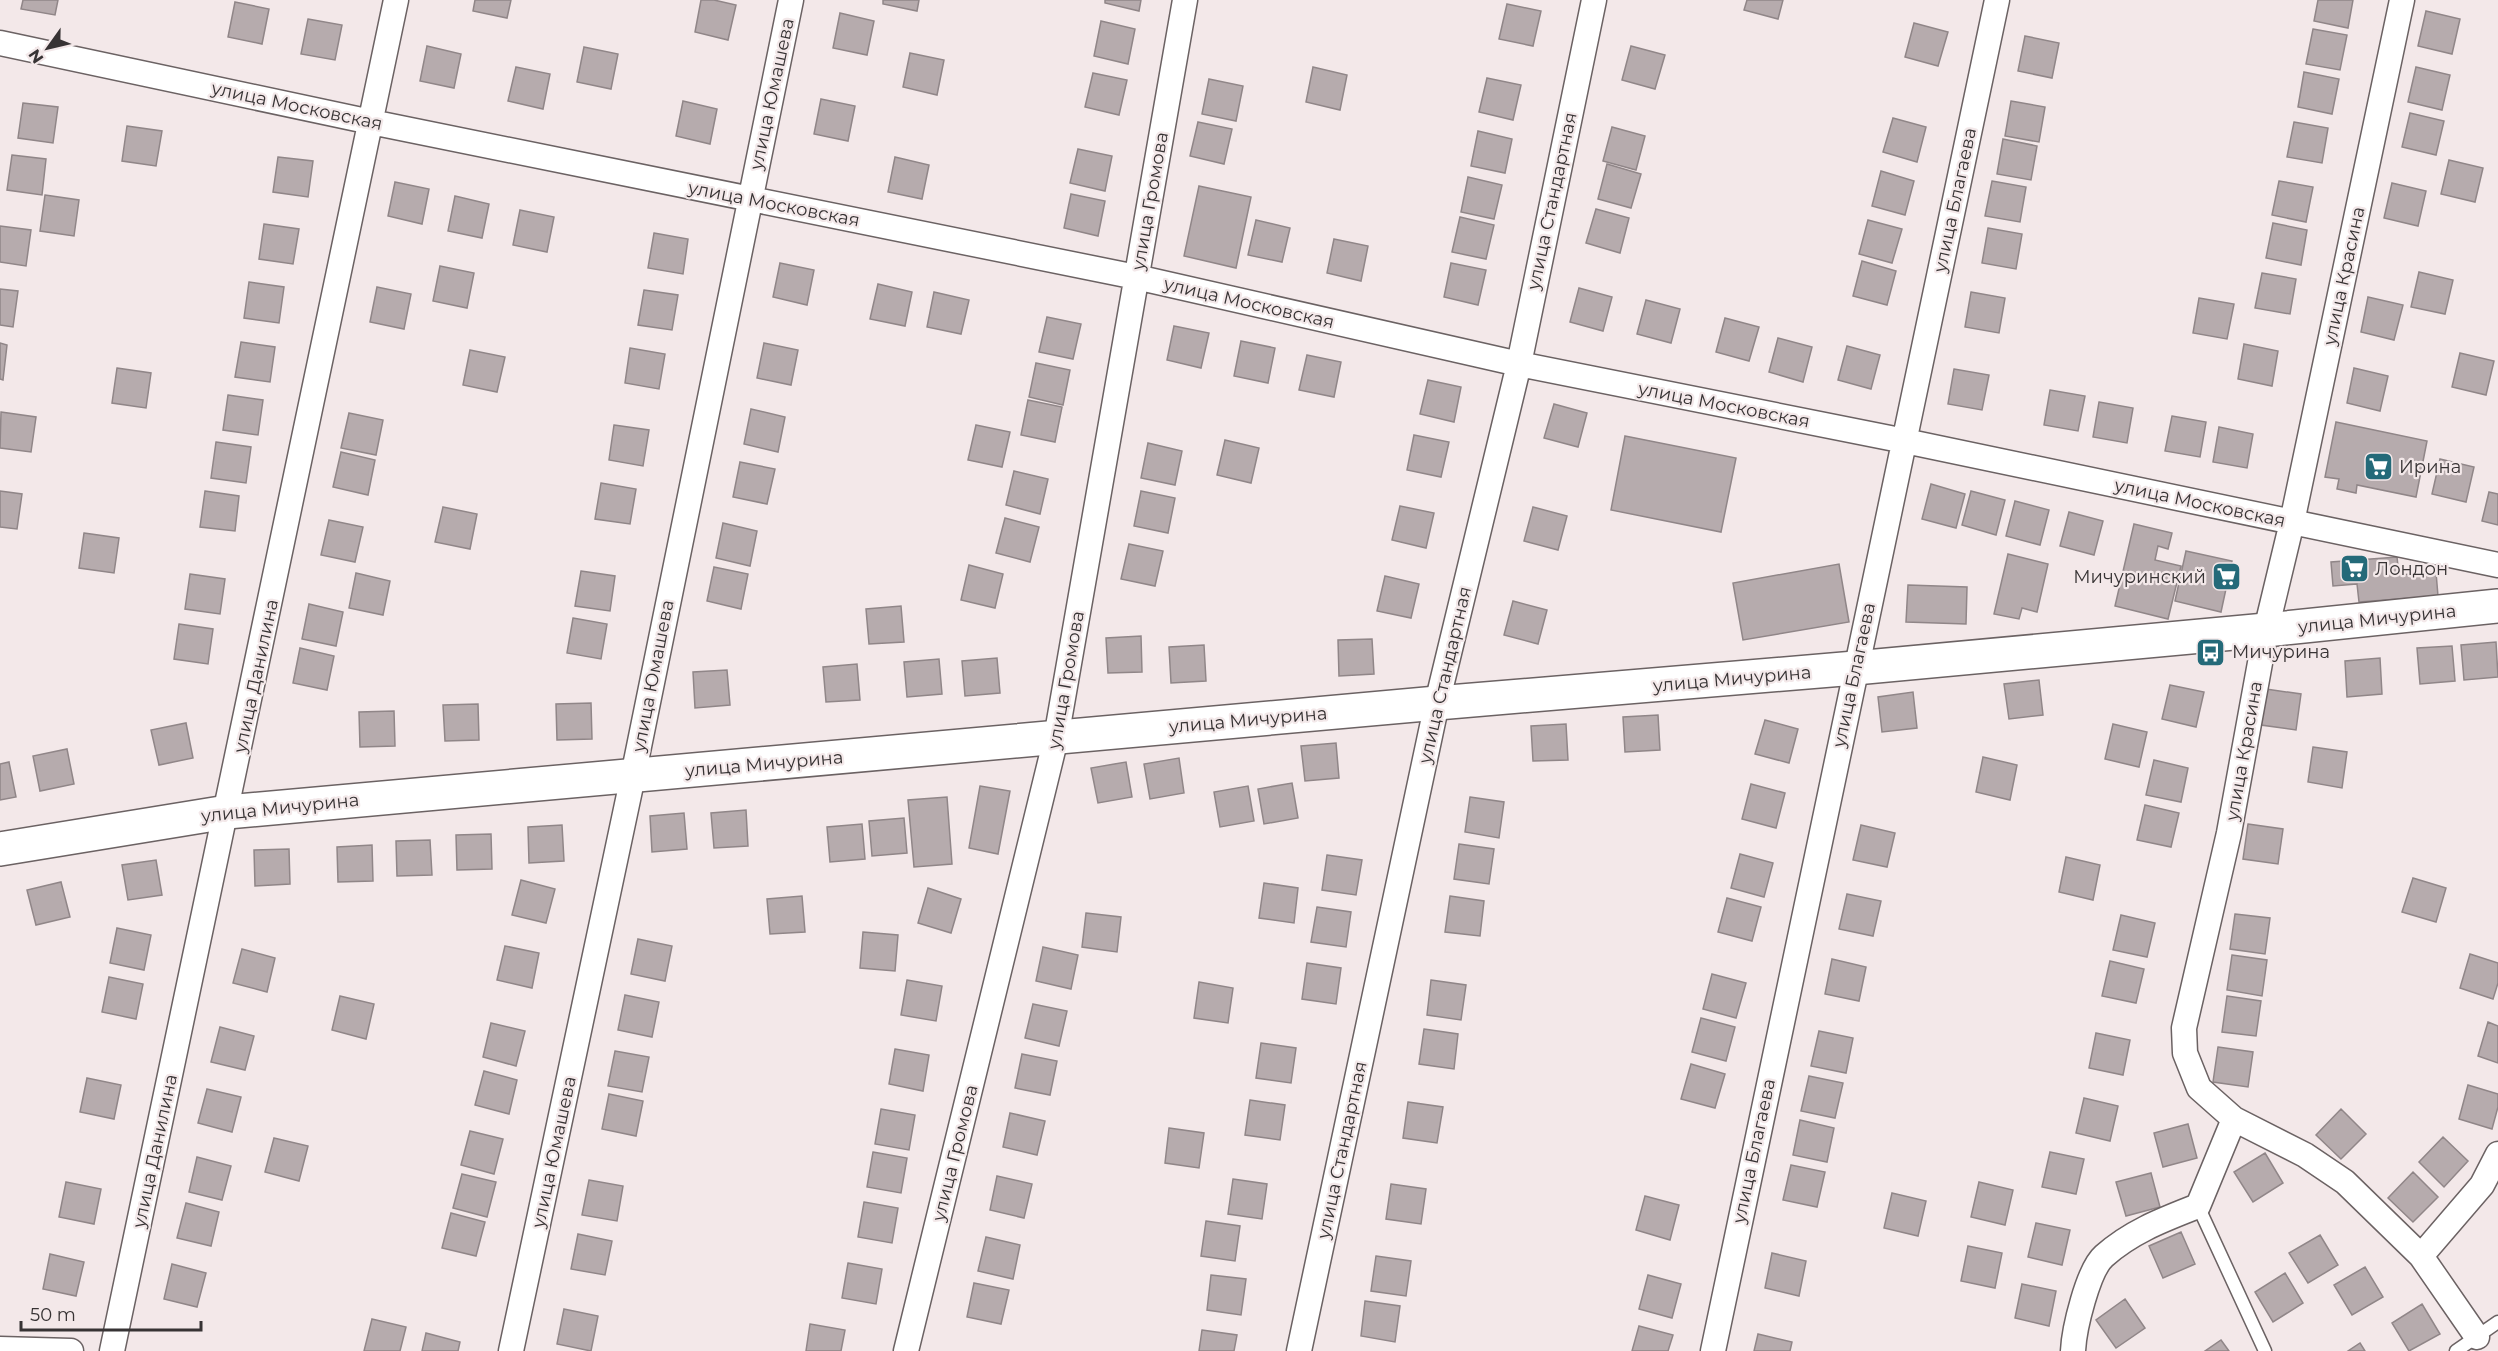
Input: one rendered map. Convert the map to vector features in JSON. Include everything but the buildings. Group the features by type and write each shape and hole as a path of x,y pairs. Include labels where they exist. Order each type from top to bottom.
{"main road":[{"name":"улица Мичурина","path":"0,849 227,812 1437,703 1855,668 2498,606"}],"street":[{"name":"улица Данилина","path":"112,1351 396,0"},
{"name":"улица Юмашева","path":"511,1351 633,776 791,0"},
{"name":"улица Громова","path":"906,1351 1056,738 1185,0"},
{"name":"улица Стандартная","path":"1299,1351 1437,703 1519,364 1594,0"},
{"name":"улица Благаева","path":"1713,1351 1997,0"},
{"name":"улица Красина","path":"2402,0 2292,522 2266,630 2229,833 2184,1028 2185,1053 2199,1088 2234,1119 2306,1155 2345,1182 2421,1256 2477,1337"},
{"name":"улица Московская","path":"0,44 371,122 1136,277 1519,364 1905,441 2498,565"},
{"path":"2073,1351 2078,1320 2088,1288 2102,1257 2145,1227 2198,1206 2234,1119"},
{"path":"2421,1256 2482,1185 2498,1154"},
{"path":"0,1348 71,1351"}],"lane":[{"path":"2198,1206 2265,1351"},
{"path":"2456,1351 2498,1322"}],"place":[{"name":"Ирина","path":"2378,467"},
{"name":"Лондон","path":"2354,569"},
{"name":"Мичуринский","path":"2227,577"},
{"name":"Мичурина","path":"2211,652"}]}
